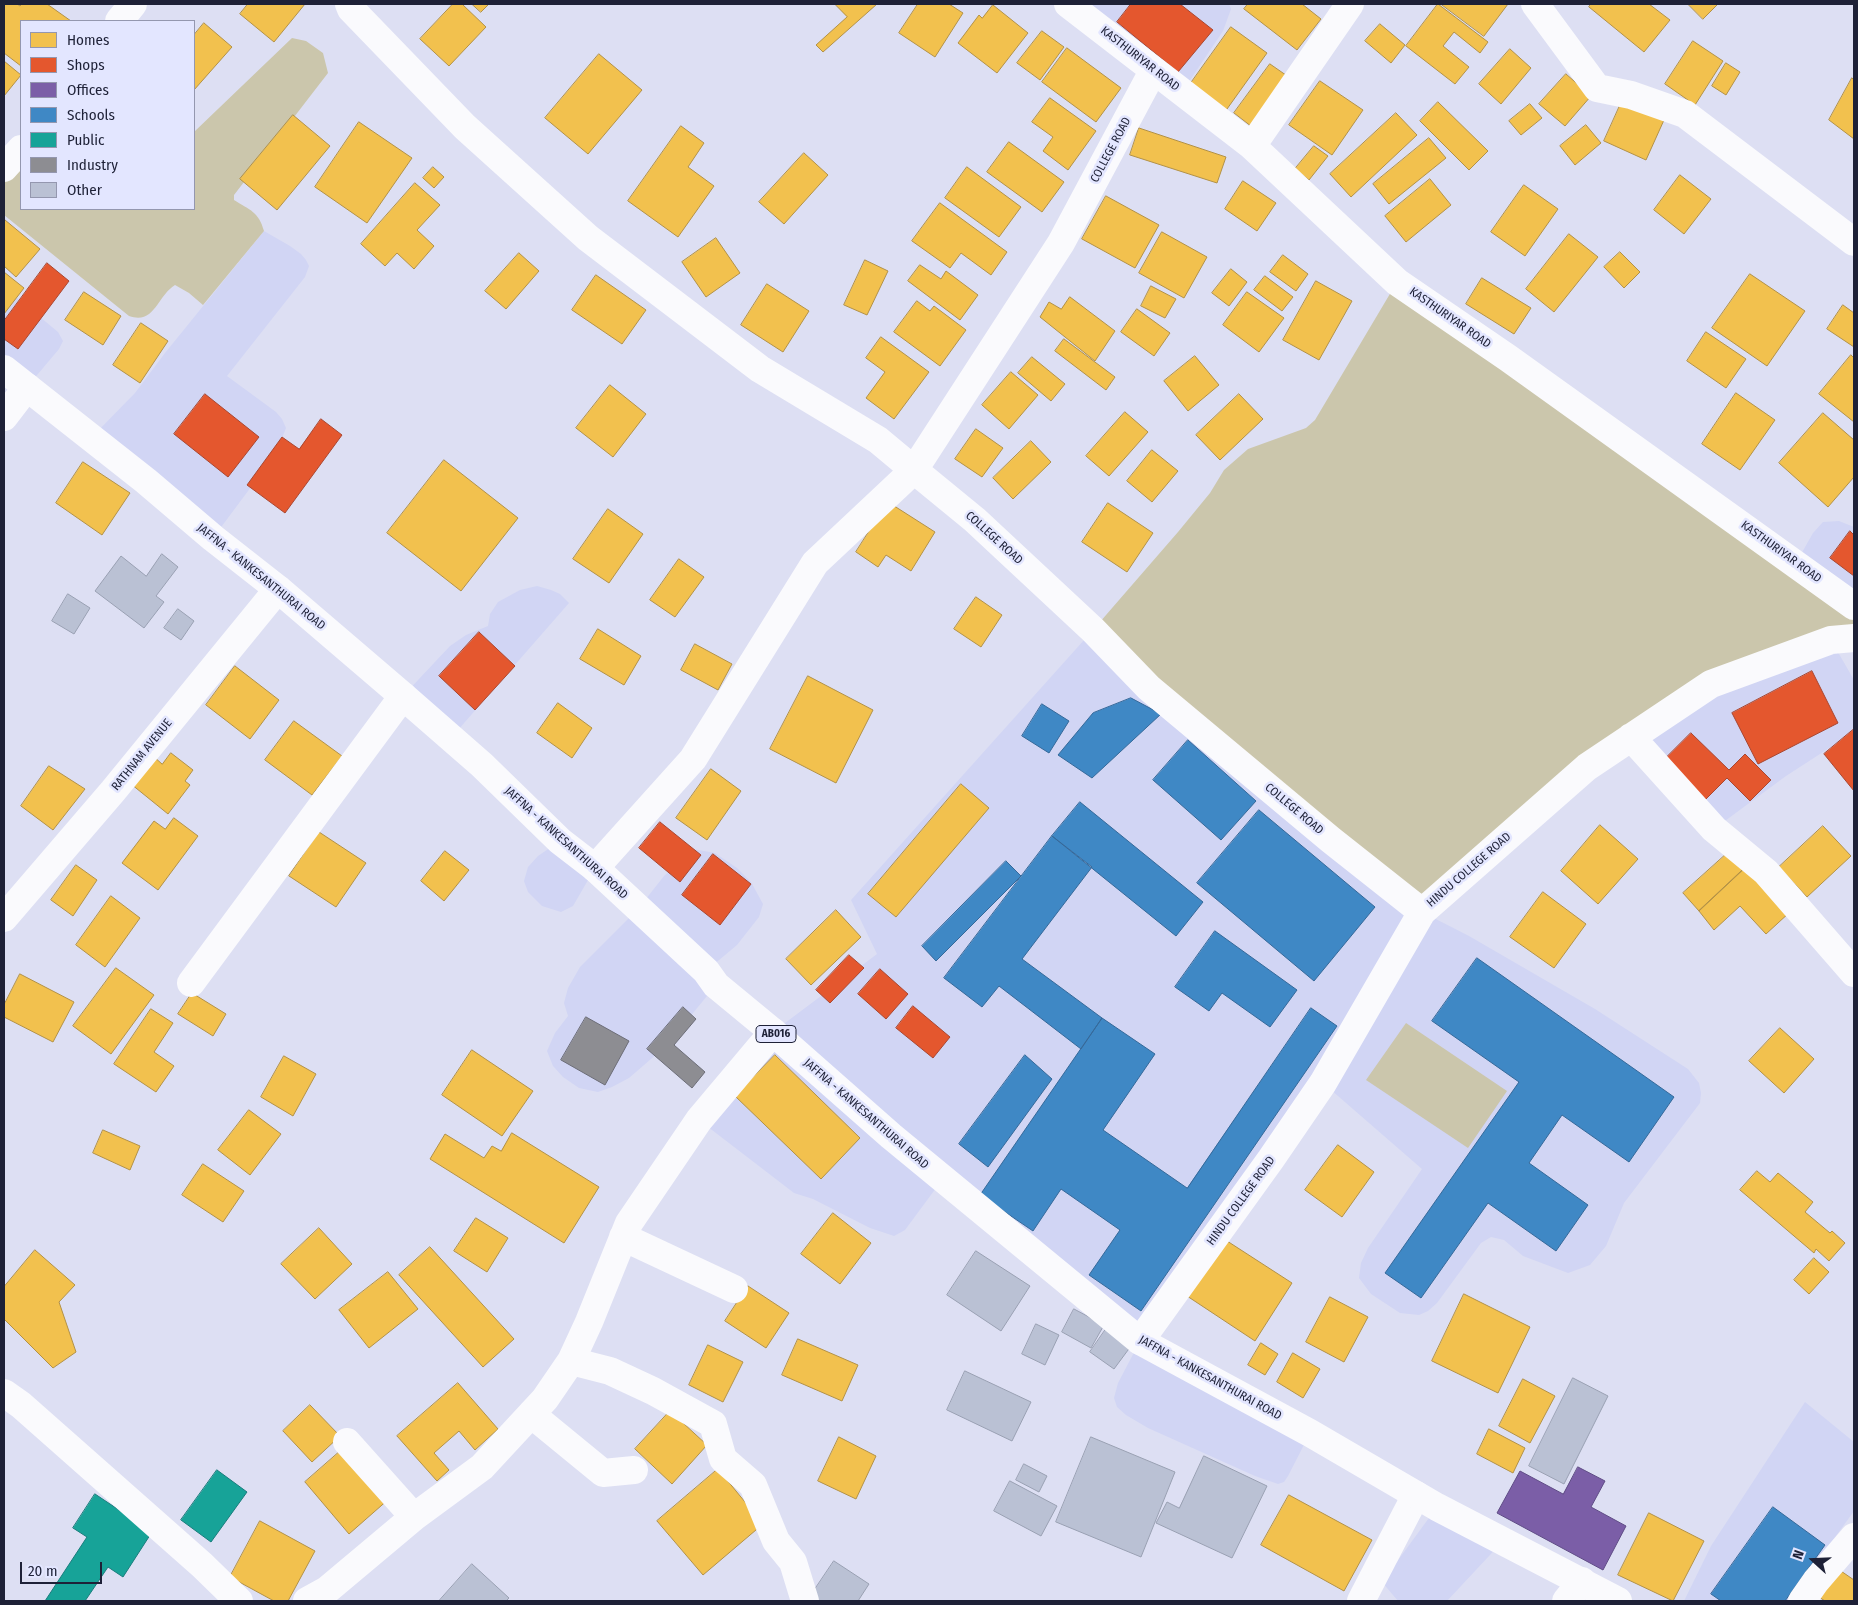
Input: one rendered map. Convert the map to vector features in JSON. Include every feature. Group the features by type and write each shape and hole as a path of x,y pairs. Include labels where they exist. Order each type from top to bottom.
{"street":[{"path":"120,20 132,4"},
{"path":"349,4 351,9 465,128 588,238 760,369 878,440 914,470 815,563 693,759 595,868"},
{"name":"KASTHURIYAR ROAD","path":"1068,4 1252,146 1397,282 1508,358 1854,606"},
{"path":"1252,146 1350,4"},
{"path":"1536,4 1597,88 1631,95 1685,114 1766,178 1854,242"},
{"name":"COLLEGE ROAD","path":"1153,71 1061,243 914,470 995,538 1093,630 1149,688 1331,840 1422,912"},
{"path":"4,168 20,150"},
{"name":"JAFFNA - KANKESANTHURAI ROAD","path":"4,370 146,481 213,538 278,589 482,766 560,841 595,868 706,971 716,985 942,1179 1140,1341 1310,1433 1574,1591 1618,1601"},
{"path":"4,417 27,387"},
{"name":"RATHNAM AVENUE","path":"4,918 113,790 278,589"},
{"name":"HINDU COLLEGE ROAD","path":"1140,1341 1271,1160 1323,1083 1422,912 1588,767 1711,684 1831,640 1854,638"},
{"path":"191,983 403,696"},
{"path":"1632,737 1714,829 1766,872 1854,973"},
{"path":"325,1597 414,1517 482,1467 545,1399 570,1361 589,1322 629,1223 699,1120 773,1032"},
{"path":"623,1237 734,1289"},
{"path":"570,1361 610,1371 653,1391 713,1424 724,1458 754,1485 776,1541 793,1562 805,1601"},
{"path":"4,1393 21,1405 202,1565 239,1601"},
{"path":"531,1414 603,1473 634,1470"},
{"path":"347,1442 414,1517"},
{"path":"1361,1601 1416,1495"},
{"path":"1802,1601 1816,1581 1854,1537"}],"shaded area":[{"path":"1068,4 1229,4 1231,9 1223,31 1182,92"},
{"path":"292,38 306,41 323,53 328,73 234,195 234,200 257,215 264,231 203,305 189,293 175,285 150,313 138,318 129,316 4,215 4,168 20,150 20,210 195,210 195,131"},
{"path":"264,231 301,254 309,266 305,277 227,376 276,412 286,428 280,443 254,483 213,538 91,438 135,393"},
{"path":"1397,282 1854,606 1854,638 1711,684 1422,912 1093,630 1210,493 1224,470 1248,449 1306,428 1315,420"},
{"path":"4,287 58,332 63,341 59,349 27,387 4,369"},
{"path":"1839,521 1854,527 1854,606 1796,563 1813,533 1823,522"},
{"path":"537,586 560,594 569,603 451,738 403,696 450,646 466,635 488,626 490,614 498,602 520,590"},
{"path":"1093,630 1422,912 1469,936 1595,1009 1688,1069 1699,1083 1700,1103 1624,1203 1606,1246 1590,1265 1568,1273 1523,1256 1504,1240 1491,1237 1481,1243 1437,1303 1428,1311 1419,1315 1400,1313 1371,1294 1359,1278 1361,1263 1368,1248 1422,1169 1323,1083 1140,1341 942,1180 905,1230 894,1236 870,1228 813,1199 794,1193 699,1120 773,1032 877,954 851,900"},
{"path":"1831,640 1854,680 1854,732 1786,776 1714,829 1631,737"},
{"path":"560,841 595,868 573,906 561,912 542,906 528,892 524,881 528,867 538,856"},
{"path":"693,849 715,853 737,868 751,882 763,904 759,917 737,945 706,971 716,985 666,1046 629,1078 612,1087 598,1092 579,1088 563,1077 553,1066 547,1051 555,1033 568,1016 564,1003 568,988 580,967 638,909 664,876"},
{"path":"1406,1023 1507,1091 1468,1148 1366,1080"},
{"path":"1140,1341 1310,1433 1284,1482 1278,1484 1255,1476 1148,1428 1126,1415 1117,1407 1114,1398 1118,1383"},
{"path":"1805,1402 1854,1442 1854,1511 1789,1601 1684,1601 1711,1546"},
{"path":"1437,1507 1503,1541 1447,1601 1398,1601 1382,1582"}],"building: Homes":[{"path":"4,4 17,4 20,6 22,4 47,4 70,20 20,20 20,65 4,53"},
{"path":"248,4 305,4 274,42 240,14"},
{"path":"453,4 462,4 486,27 449,66 420,39"},
{"path":"472,4 489,4 481,12"},
{"path":"835,4 877,4 823,52 816,45 847,17"},
{"path":"918,4 949,4 963,13 935,57 899,33"},
{"path":"1248,4 1302,4 1321,19 1297,50 1244,9"},
{"path":"1438,4 1488,42 1480,53 1454,32 1443,46 1469,67 1455,84 1406,46"},
{"path":"1441,4 1508,4 1484,36"},
{"path":"1591,4 1649,4 1670,20 1644,52 1589,7"},
{"path":"1688,4 1718,4 1703,19"},
{"path":"993,5 1028,33 997,73 958,43 979,15 982,18"},
{"path":"204,23 232,47 195,89 195,34"},
{"path":"1380,24 1405,45 1391,63 1365,41"},
{"path":"1231,27 1267,53 1222,116 1186,90"},
{"path":"1042,31 1064,47 1040,80 1017,63"},
{"path":"1693,41 1723,61 1695,105 1665,84"},
{"path":"1067,48 1121,88 1096,122 1042,82"},
{"path":"1510,49 1531,68 1501,104 1479,84"},
{"path":"599,54 642,90 588,154 545,118"},
{"path":"4,61 20,76 4,96"},
{"path":"1726,63 1740,72 1726,95 1712,86"},
{"path":"1270,64 1293,80 1256,130 1234,113"},
{"path":"1566,74 1591,96 1565,126 1539,104"},
{"path":"1852,78 1854,80 1854,139 1829,120"},
{"path":"1320,81 1363,110 1332,155 1289,125"},
{"path":"1050,98 1096,131 1068,170 1043,151 1053,137 1032,122"},
{"path":"1622,101 1664,120 1646,160 1604,141"},
{"path":"1438,102 1488,151 1469,170 1420,121"},
{"path":"1530,104 1542,118 1521,135 1509,121"},
{"path":"1396,113 1417,135 1351,197 1330,174"},
{"path":"293,115 330,146 277,210 240,179"},
{"path":"359,122 412,158 367,223 315,187"},
{"path":"1586,125 1601,143 1575,165 1560,146"},
{"path":"681,126 704,143 688,167 714,186 678,237 628,201"},
{"path":"1139,128 1226,157 1217,183 1130,155"},
{"path":"1429,138 1446,158 1389,204 1373,184"},
{"path":"1009,142 1064,182 1042,212 987,172"},
{"path":"1314,146 1328,156 1309,180 1295,169"},
{"path":"804,153 828,175 784,224 759,202"},
{"path":"433,167 444,177 434,188 423,178"},
{"path":"967,167 1021,207 999,237 945,198"},
{"path":"1680,175 1711,199 1684,234 1654,210"},
{"path":"1430,179 1451,205 1406,242 1385,216"},
{"path":"1243,181 1276,203 1257,231 1225,209"},
{"path":"415,183 440,205 417,230 434,246 414,269 397,253 385,266 361,244"},
{"path":"1524,185 1558,209 1525,256 1491,232"},
{"path":"1106,196 1159,225 1135,268 1082,239"},
{"path":"940,203 1007,252 991,275 961,253 950,268 912,241"},
{"path":"5,220 40,249 16,277 4,266"},
{"path":"1162,232 1207,257 1184,298 1139,273"},
{"path":"1569,234 1598,257 1554,312 1526,289"},
{"path":"716,238 740,273 706,297 682,262"},
{"path":"1620,252 1640,272 1624,288 1604,267"},
{"path":"519,253 539,271 506,309 485,291"},
{"path":"1283,255 1308,274 1296,291 1270,272"},
{"path":"865,260 888,271 867,315 844,305"},
{"path":"920,265 941,279 946,271 978,295 960,320 908,281"},
{"path":"1231,269 1247,282 1229,306 1212,293"},
{"path":"4,272 24,288 4,314"},
{"path":"1750,274 1805,311 1767,366 1712,328"},
{"path":"596,275 646,310 622,344 572,310"},
{"path":"1265,276 1293,297 1282,311 1254,290"},
{"path":"1482,278 1531,308 1514,334 1466,304"},
{"path":"1316,281 1352,301 1319,360 1283,340"},
{"path":"767,284 809,311 783,352 741,325"},
{"path":"1151,286 1176,299 1165,318 1141,306"},
{"path":"84,292 121,316 103,345 65,320"},
{"path":"1247,292 1284,318 1259,352 1223,325"},
{"path":"1070,297 1115,331 1095,361 1040,317 1049,302 1061,309"},
{"path":"917,301 930,311 934,306 966,330 940,366 894,332"},
{"path":"1843,305 1854,313 1854,347 1827,329"},
{"path":"1137,309 1170,333 1154,356 1121,332"},
{"path":"141,323 168,341 140,383 113,365"},
{"path":"1706,332 1746,359 1726,388 1687,361"},
{"path":"881,337 929,372 894,419 866,398 885,372 866,358"},
{"path":"1064,339 1115,377 1106,390 1055,351"},
{"path":"1851,355 1854,358 1854,422 1819,394"},
{"path":"1195,356 1219,385 1188,411 1164,381"},
{"path":"1032,357 1065,384 1051,401 1018,373"},
{"path":"1011,372 1038,395 1009,429 982,405"},
{"path":"610,385 646,414 613,457 576,428"},
{"path":"1736,393 1775,420 1740,470 1702,444"},
{"path":"1239,394 1263,419 1220,460 1196,435"},
{"path":"1125,412 1148,432 1109,476 1086,456"},
{"path":"1823,413 1854,440 1854,477 1828,507 1779,463"},
{"path":"976,429 1003,448 982,477 955,459"},
{"path":"1031,441 1051,462 1013,499 993,478"},
{"path":"1152,450 1178,471 1152,502 1127,481"},
{"path":"444,460 518,518 461,591 387,533"},
{"path":"83,462 130,493 102,535 56,503"},
{"path":"888,502 935,532 911,571 886,555 878,567 856,552"},
{"path":"1108,503 1153,533 1127,572 1082,542"},
{"path":"608,509 643,534 609,583 573,559"},
{"path":"679,559 704,577 675,617 650,600"},
{"path":"976,597 1002,615 981,647 954,629"},
{"path":"598,629 641,656 624,685 580,659"},
{"path":"695,644 732,664 718,690 681,670"},
{"path":"235,666 279,700 250,739 206,705"},
{"path":"808,676 873,710 836,783 770,749"},
{"path":"558,703 592,728 572,758 537,733"},
{"path":"294,721 342,756 312,795 265,760"},
{"path":"171,753 193,770 185,781 190,785 168,814 131,784 153,756 162,764"},
{"path":"49,766 85,789 53,830 21,806"},
{"path":"711,769 741,791 707,840 676,818"},
{"path":"961,784 989,808 896,917 868,894"},
{"path":"174,818 198,836 158,890 122,863 154,821 165,829"},
{"path":"1600,825 1638,859 1598,904 1561,871"},
{"path":"1823,826 1851,856 1807,897 1779,867"},
{"path":"319,832 366,863 336,907 289,876"},
{"path":"1732,849 1747,866 1699,911 1683,893"},
{"path":"445,851 469,870 444,901 421,881"},
{"path":"76,865 97,880 73,916 51,900"},
{"path":"1747,866 1790,912 1766,934 1740,906 1714,930 1699,911"},
{"path":"1543,892 1586,924 1554,968 1510,937"},
{"path":"111,896 140,918 105,967 76,945"},
{"path":"836,910 861,937 811,985 786,959"},
{"path":"116,968 154,995 111,1054 73,1026"},
{"path":"20,974 74,1002 53,1042 4,1017 4,1005"},
{"path":"192,993 226,1014 213,1036 178,1014"},
{"path":"151,1009 173,1023 154,1052 174,1066 156,1092 114,1064"},
{"path":"1780,1028 1814,1059 1784,1093 1749,1061"},
{"path":"472,1050 533,1091 502,1136 442,1095"},
{"path":"775,1055 860,1138 821,1179 735,1096"},
{"path":"284,1056 316,1074 293,1116 261,1097"},
{"path":"249,1110 281,1134 250,1175 218,1150"},
{"path":"103,1130 140,1146 130,1170 93,1153"},
{"path":"512,1133 599,1187 564,1243 430,1159 445,1134 484,1158 492,1146 501,1151"},
{"path":"1338,1145 1374,1172 1342,1217 1305,1190"},
{"path":"203,1164 244,1191 223,1222 182,1195"},
{"path":"1757,1171 1770,1182 1778,1173 1813,1202 1805,1212 1830,1233 1832,1231 1845,1243 1829,1261 1816,1249 1814,1253 1740,1190"},
{"path":"833,1213 871,1243 840,1284 801,1254"},
{"path":"476,1218 508,1238 487,1272 454,1251"},
{"path":"319,1228 352,1264 315,1299 281,1264"},
{"path":"1224,1239 1292,1283 1255,1341 1187,1296"},
{"path":"430,1247 514,1339 483,1367 399,1275"},
{"path":"35,1250 75,1285 59,1302 76,1352 53,1368 4,1319 4,1287"},
{"path":"1814,1258 1829,1272 1809,1294 1794,1280"},
{"path":"388,1272 418,1309 369,1348 339,1310"},
{"path":"748,1286 789,1313 766,1348 725,1321"},
{"path":"1464,1294 1530,1327 1498,1393 1432,1361"},
{"path":"1330,1297 1368,1317 1344,1362 1306,1342"},
{"path":"798,1339 858,1365 842,1401 782,1375"},
{"path":"1261,1343 1278,1354 1265,1375 1248,1365"},
{"path":"708,1345 743,1362 723,1402 689,1385"},
{"path":"1293,1353 1320,1369 1303,1398 1277,1382"},
{"path":"1523,1379 1555,1396 1530,1443 1499,1426"},
{"path":"458,1383 498,1429 475,1450 459,1431 434,1453 449,1470 437,1481 397,1436"},
{"path":"310,1405 340,1436 312,1462 283,1431"},
{"path":"670,1411 707,1445 672,1484 635,1449"},
{"path":"1489,1429 1525,1448 1513,1473 1477,1454"},
{"path":"839,1437 876,1456 856,1499 818,1481"},
{"path":"345,1447 390,1498 349,1534 305,1482"},
{"path":"718,1469 763,1524 703,1575 657,1521"},
{"path":"1289,1495 1372,1540 1344,1591 1261,1545"},
{"path":"1649,1513 1704,1541 1673,1601 1618,1575"},
{"path":"260,1521 315,1551 288,1601 274,1601 230,1577"},
{"path":"1838,1569 1854,1580 1854,1601 1825,1601 1819,1597"}],"building: Shops":[{"path":"1131,4 1180,4 1213,30 1178,72 1117,22"},
{"path":"47,263 69,281 18,349 4,339 4,321"},
{"path":"205,394 259,437 228,477 174,434"},
{"path":"321,419 342,435 285,513 247,485 282,437 299,449"},
{"path":"1850,531 1854,535 1854,576 1830,558"},
{"path":"479,632 515,666 475,710 439,676"},
{"path":"1812,671 1838,723 1758,764 1732,713"},
{"path":"1854,729 1854,791 1824,754"},
{"path":"1691,733 1729,770 1745,754 1771,780 1750,801 1727,778 1705,800 1665,759"},
{"path":"660,822 701,855 680,882 639,848"},
{"path":"713,854 751,884 720,925 682,895"},
{"path":"849,955 864,968 830,1003 816,990"},
{"path":"880,969 908,994 886,1019 858,994"},
{"path":"913,1006 950,1037 933,1058 896,1028"}],"building: Offices":[{"path":"1578,1467 1605,1481 1591,1507 1626,1526 1603,1570 1497,1513 1520,1471 1563,1494"}],"building: Schools":[{"path":"1131,698 1161,714 1092,778 1058,755 1093,713"},
{"path":"1042,704 1069,721 1049,753 1022,736"},
{"path":"1188,740 1256,801 1221,840 1153,780"},
{"path":"1080,802 1203,902 1176,936 1052,836"},
{"path":"1259,810 1375,907 1314,981 1197,883"},
{"path":"1052,836 1092,867 1022,959 1102,1018 1081,1049 999,986 982,1007 944,978"},
{"path":"1006,861 1021,876 936,961 922,946"},
{"path":"1215,931 1297,990 1270,1027 1222,993 1209,1011 1175,987"},
{"path":"1477,958 1674,1097 1629,1162 1562,1115 1529,1163 1588,1205 1556,1251 1488,1203 1421,1298 1385,1273 1519,1082 1432,1021"},
{"path":"1311,1008 1337,1026 1141,1311 1089,1275 1120,1230 1061,1189 1033,1231 980,1195 1102,1018 1155,1054 1103,1130 1187,1188"},
{"path":"1025,1055 1052,1079 988,1167 959,1144"},
{"path":"1773,1507 1825,1545 1785,1601 1721,1601 1711,1594"}],"building: Public":[{"path":"217,1470 247,1492 211,1542 181,1520"},
{"path":"95,1494 152,1532 123,1577 108,1567 85,1601 45,1601 87,1537 73,1528"}],"building: Industry":[{"path":"683,1007 696,1019 674,1045 705,1072 692,1088 647,1049"},
{"path":"586,1017 629,1041 605,1085 561,1060"}],"building: Other":[{"path":"162,554 178,567 156,596 164,602 144,628 95,591 121,556 146,576"},
{"path":"68,594 90,608 74,634 52,621"},
{"path":"178,609 194,621 181,640 164,628"},
{"path":"976,1251 1030,1286 1001,1331 947,1295"},
{"path":"1074,1309 1104,1325 1091,1348 1062,1332"},
{"path":"1036,1324 1059,1335 1045,1365 1022,1354"},
{"path":"1106,1329 1131,1346 1114,1369 1090,1352"},
{"path":"965,1371 1031,1402 1012,1441 947,1410"},
{"path":"1573,1378 1608,1396 1564,1484 1529,1466"},
{"path":"1091,1437 1175,1472 1141,1557 1056,1522"},
{"path":"1204,1456 1267,1486 1232,1558 1156,1523 1167,1502 1179,1508"},
{"path":"1024,1464 1047,1476 1039,1492 1016,1480"},
{"path":"1010,1481 1057,1506 1041,1536 994,1511"},
{"path":"834,1561 869,1584 858,1601 807,1601"},
{"path":"472,1564 509,1598 506,1601 439,1601"}]}
